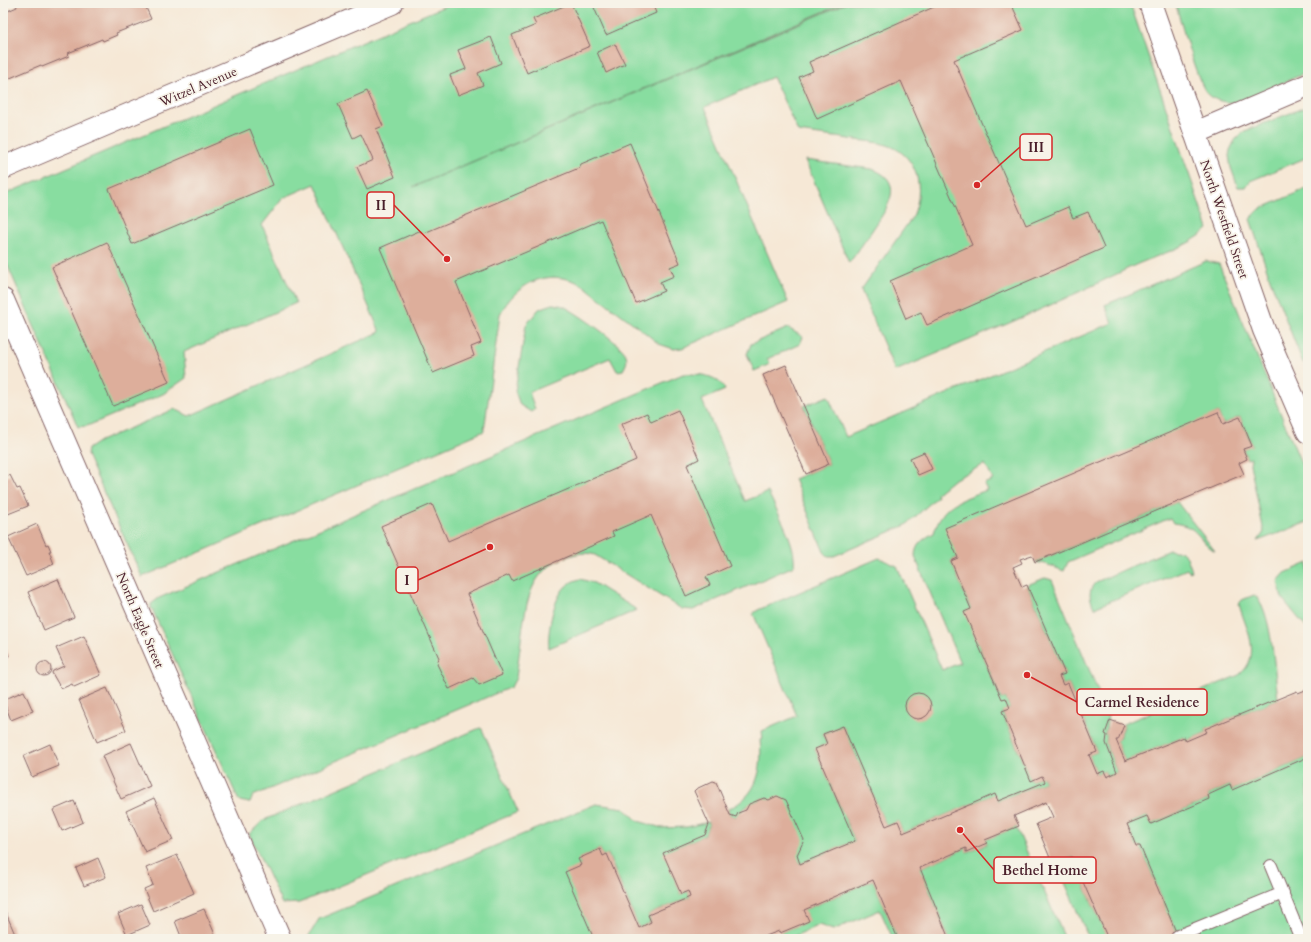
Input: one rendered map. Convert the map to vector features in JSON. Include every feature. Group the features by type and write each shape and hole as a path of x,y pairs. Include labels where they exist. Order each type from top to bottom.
{"street":[{"name":"Witzel Avenue","path":"3,168 392,3"},
{"name":"North Westfield Street","path":"1150,3 1264,330 1308,432"},
{"path":"1195,133 1308,85"},
{"name":"North Eagle Street","path":"3,300 280,939"}],"lane":[{"path":"1271,866 1301,939"},
{"path":"1178,936 1283,893"}],"green space":[{"path":"452,3 844,3 413,187 847,3 1130,3 1208,229 1200,236 1181,247 1139,263 1013,321 895,371 861,290 913,216 917,206 918,195 916,174 906,157 898,150 887,145 798,132 773,77 705,107 788,302 682,348 674,349 659,344 579,283 555,277 544,278 533,282 514,294 500,314 484,431 142,577 87,455 88,449 100,441 175,409 189,416 380,332 315,184 283,198 262,225 296,303 184,352 186,378 163,394 87,426 78,427 3,255 3,195"},
{"path":"1177,3 1308,3 1308,72 1238,102 1225,102 1217,100 1210,96 1203,87 1190,52 1176,5"},
{"path":"1308,106 1308,157 1250,181 1246,187 1238,187 1231,168 1229,156 1235,140 1245,131"},
{"path":"805,160 872,169 883,175 889,181 891,197 883,215 849,263"},
{"path":"1308,188 1308,361 1303,363 1270,279 1250,219 1260,209"},
{"path":"1206,261 1219,264 1308,480 1308,522 1258,541 1264,532 1250,464 1251,458 1247,459 1243,449 1252,445 1240,417 1223,424 1218,412 951,561 971,609 965,612 1001,699 1006,698 1010,708 1002,712 1031,781 1042,776 1045,782 998,801 995,794 903,833 898,821 886,826 843,726 823,734 827,744 815,749 855,841 800,864 769,800 764,798 752,803 744,808 736,817 730,815 728,809 746,797 756,780 759,771 761,751 760,740 763,739 762,731 797,716 753,613 879,558 897,566 942,670 960,663 915,557 915,552 920,542 934,533 942,515 947,509 961,500 987,490 984,484 993,480 985,464 953,480 936,494 937,497 906,525 834,556 828,556 824,552 794,479 829,464 804,406 828,396 846,437 1112,323 1105,305"},
{"path":"553,304 571,310 589,322 623,350 627,359 623,370 617,371 610,358 529,392 535,409 531,412 520,405 515,391 526,325 539,309"},
{"path":"788,328 803,337 800,344 767,359 770,364 754,371 747,354 751,344"},
{"path":"683,374 695,374 713,378 722,385 725,390 702,400 745,501 768,492 789,538 794,557 794,566 693,610 682,609 595,555 586,553 562,559 551,565 543,572 532,589 528,599 516,678 511,687 253,796 250,803 239,801 151,607 151,604 159,598"},
{"path":"1177,502 1215,551 1209,547 1193,530 1173,523 1170,518 1068,562 1064,571 1046,564 1035,562"},
{"path":"1169,550 1182,552 1187,557 1192,571 1189,572 1187,569 1094,608 1090,592 1091,588 1096,582"},
{"path":"1308,563 1308,630 1282,598 1278,581 1285,573"},
{"path":"1045,578 1052,580 1108,715 1105,734 1107,735 1106,743 1117,772 1107,777 1104,771 1097,774 1089,755 1097,752 1068,683 1063,685 1059,676 1065,674 1027,585"},
{"path":"580,579 594,583 637,610 549,648 550,623 559,595 570,583"},
{"path":"1254,595 1260,602 1269,627 1278,699 1205,729 1207,732 1186,741 1184,737 1125,761 1116,740 1119,739 1124,726 1121,725 1239,675 1246,667 1252,650 1251,641 1239,604 1242,600"},
{"path":"480,728 482,729 518,812 299,903 282,904 249,834 264,820"},
{"path":"1308,757 1308,939 1179,939 1140,846 1136,846 1127,824 1147,816 1151,824 1209,799 1208,795 1230,785 1232,790"},
{"path":"596,804 624,808 638,821 662,828 687,827 708,822 709,824 705,835 664,853 681,894 688,891 690,897 648,915 651,922 639,928 608,854 603,856 600,849 579,859 594,939 307,939 319,919"},
{"path":"1016,827 1065,939 949,939 920,868 966,848 967,852 987,844 985,840"},
{"path":"1072,857 1108,939 1089,939 1057,864"},
{"path":"873,880 898,939 893,939 880,910 833,930 819,925 788,939 782,939 780,933 808,921 804,910"}],"building":[{"path":"144,3 151,19 116,33 117,35 103,41 102,39 68,53 69,56 42,67 41,65 3,81 3,13 17,7 16,4"},
{"path":"571,3 590,46 527,73 512,35 536,25 533,19"},
{"path":"592,3 652,3 656,13 606,35"},
{"path":"943,3 1011,3 1023,30 954,60 1026,225 1068,207 1073,218 1088,212 1104,248 927,325 921,312 906,319 890,281 972,245 901,81 817,119 799,77 813,71 809,62"},
{"path":"491,37 501,63 478,73 483,85 458,95 450,75 466,69 458,50"},
{"path":"615,44 625,64 606,73 597,52"},
{"path":"367,91 383,126 376,129 395,177 367,189 357,167 373,160 361,134 353,138 338,104"},
{"path":"250,129 273,185 132,244 109,189"},
{"path":"630,143 680,263 670,267 674,276 660,282 664,291 636,303 601,220 456,282 481,343 471,347 474,356 433,373 380,248 419,231 424,233 579,168 581,164"},
{"path":"107,242 169,382 113,406 52,267"},
{"path":"786,365 829,464 806,474 763,375"},
{"path":"678,410 699,459 687,465 730,566 706,577 710,585 686,596 651,515 612,532 614,536 512,581 509,575 467,594 502,675 479,685 473,678 449,689 437,664 439,658 381,526 432,504 448,541 636,460 621,424 647,413 651,422"},
{"path":"1218,412 1223,424 1240,417 1252,446 1243,449 1247,459 1239,463 1244,474 1035,562 1032,555 1020,559 1022,563 1013,567 1022,587 1027,585 1065,674 1059,676 1063,685 1068,683 1097,752 1089,755 1097,774 1104,771 1107,777 1117,772 1106,743 1107,735 1105,734 1110,720 1124,725 1118,740 1116,740 1125,761 1184,737 1186,741 1207,732 1205,729 1297,691 1298,693 1308,689 1308,757 1232,790 1230,785 1208,795 1209,799 1151,824 1147,816 1127,824 1136,846 1140,846 1179,939 1108,939 1072,857 1053,865 1036,824 1053,817 1046,802 1014,816 1019,826 985,840 987,843 966,852 966,848 920,868 949,939 898,939 873,880 804,910 809,921 780,933 779,931 758,939 594,939 565,872 581,865 578,859 600,849 603,856 607,854 639,928 651,922 648,915 690,897 688,891 681,894 663,853 705,835 709,824 694,791 713,781 716,782 730,815 736,817 738,813 746,810 749,804 764,798 769,800 777,796 786,800 804,840 797,855 800,864 855,841 815,749 827,744 823,734 843,726 886,826 898,821 903,833 995,794 998,801 1045,782 1042,776 1031,781 1002,711 1010,708 1006,698 1002,699 964,612 971,609 951,561 958,558 945,528"},
{"path":"924,452 932,469 918,475 910,458"},
{"path":"10,475 17,489 20,488 28,506 3,516 3,478"},
{"path":"37,524 46,545 48,544 51,551 49,551 54,564 26,576 8,537"},
{"path":"58,579 74,617 44,630 28,592"},
{"path":"84,636 101,675 74,687 72,684 63,688 60,687 52,673 53,671 64,666 56,648"},
{"path":"3,642 9,656 3,659"},
{"path":"41,662 47,662 51,666 51,672 47,676 41,676 37,672 37,666"},
{"path":"107,688 126,730 97,742 79,700"},
{"path":"24,691 33,711 11,720 3,700"},
{"path":"918,693 927,697 931,706 927,715 918,719 909,715 905,706 909,697"},
{"path":"131,743 150,786 121,799 102,756"},
{"path":"50,744 59,766 32,777 23,756"},
{"path":"154,798 173,840 145,852 126,811"},
{"path":"74,801 83,822 62,831 53,810"},
{"path":"3,843 8,854 3,856"},
{"path":"177,855 194,893 153,911 144,889 153,885 146,868"},
{"path":"98,858 106,877 84,886 76,868"},
{"path":"141,904 150,925 127,935 118,914"},
{"path":"3,906 17,939 3,939"},
{"path":"204,909 217,939 182,939 175,921"}],"place":[{"name":"III","path":"977,185"},
{"name":"II","path":"447,259"},
{"name":"I","path":"490,547"},
{"name":"Carmel Residence","path":"1027,675"},
{"name":"Bethel Home","path":"960,830"}]}
